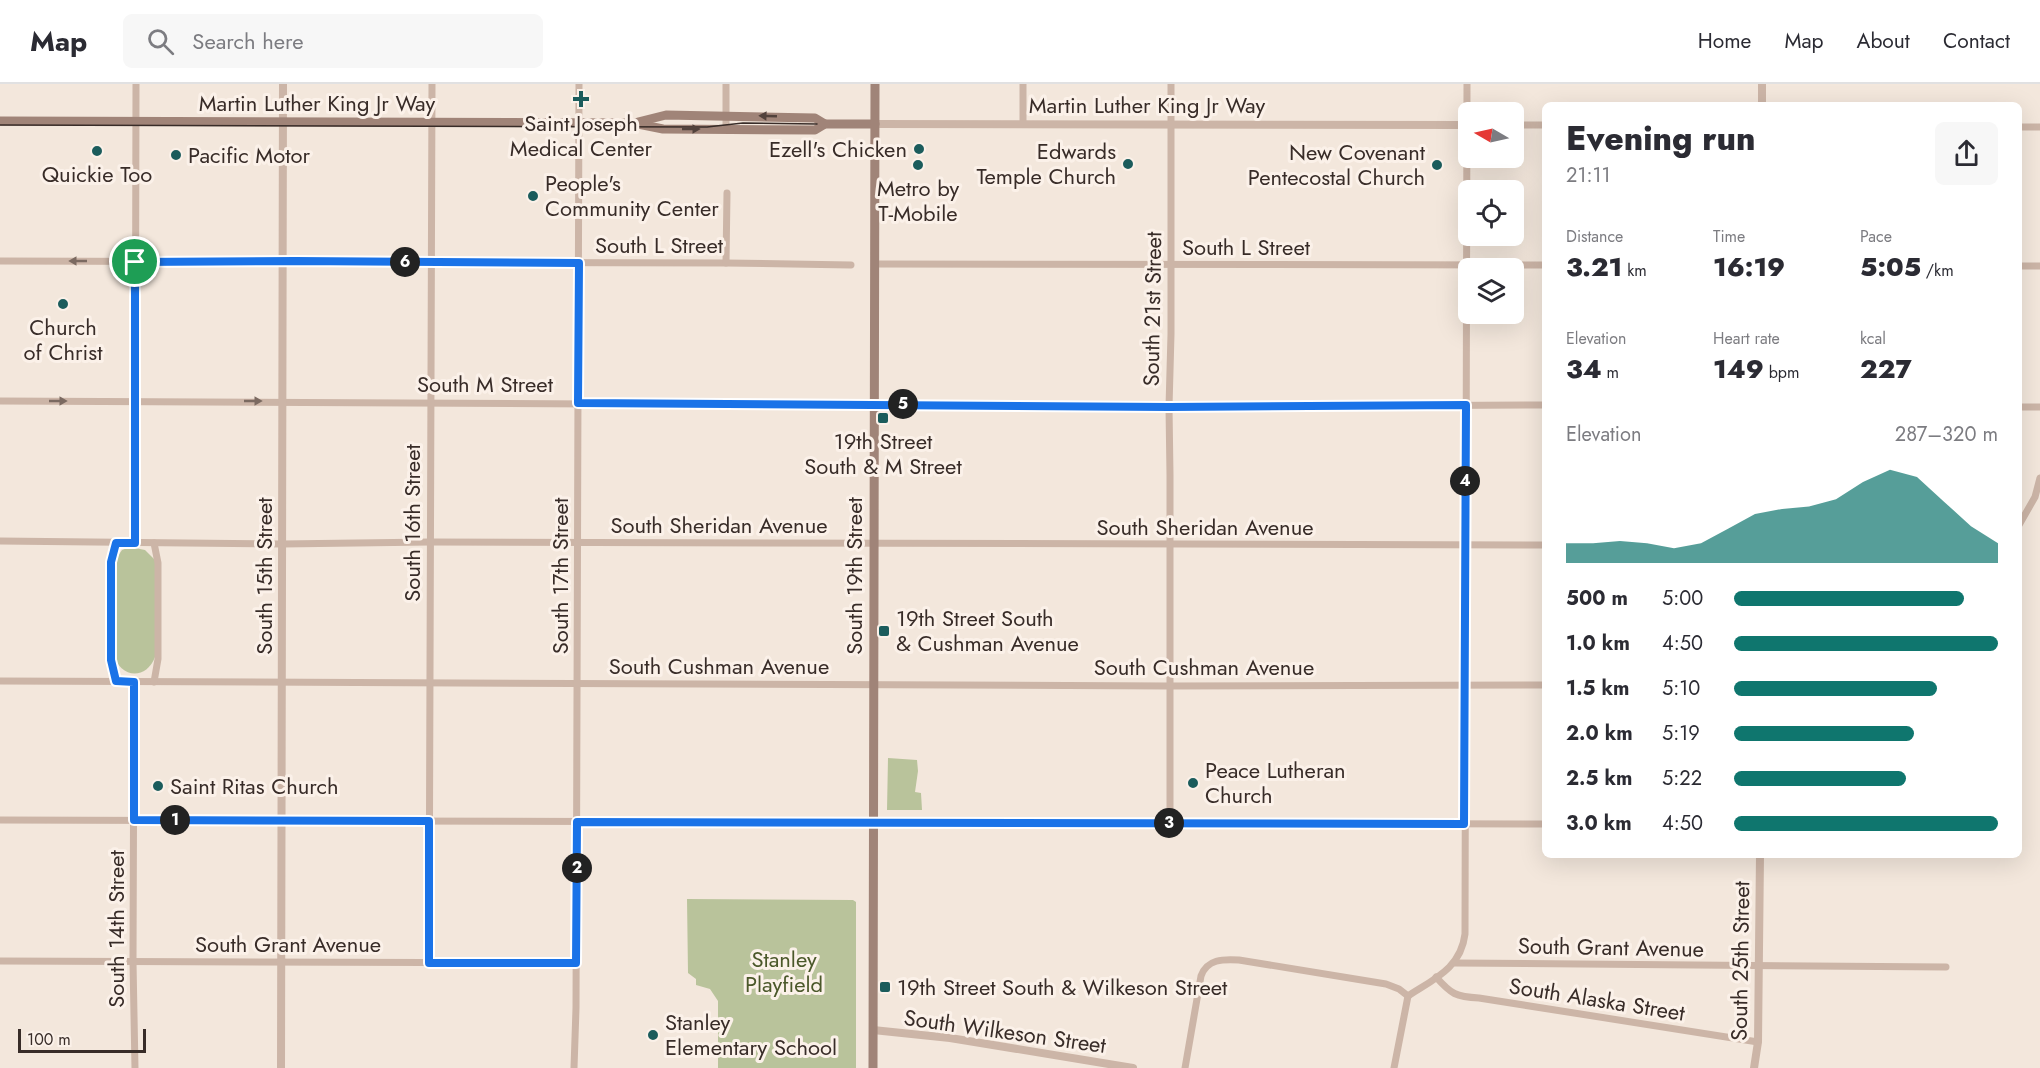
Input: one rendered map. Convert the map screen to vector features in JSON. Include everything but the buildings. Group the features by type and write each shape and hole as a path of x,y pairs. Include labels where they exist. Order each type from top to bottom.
{"main road":[{"name":"South 19th Street","path":"873,1068 875,84"},
{"name":"Martin Luther King Jr Way","path":"633,123 666,115 726,115 815,118 825,124 875,124"},
{"name":"Martin Luther King Jr Way","path":"0,121 633,123 663,129 815,130 825,124"}],"street":[{"path":"135,543 136,84"},
{"name":"South 15th Street","path":"281,1068 283,84"},
{"name":"South 16th Street","path":"429,963 432,84"},
{"name":"South 17th Street","path":"574,1068 579,84"},
{"path":"726,84 726,129"},
{"path":"1023,84 1023,124"},
{"name":"South 21st Street","path":"1170,823 1171,84"},
{"path":"1467,84 1467,102"},
{"path":"1762,84 1762,102"},
{"name":"Martin Luther King Jr Way","path":"875,124 1458,125"},
{"path":"1524,125 1542,125"},
{"path":"2022,127 2040,127"},
{"path":"1466,258 1467,168"},
{"path":"726,263 727,193"},
{"name":"South L Street","path":"0,261 851,265"},
{"name":"South L Street","path":"875,264 1458,265"},
{"name":"South L Street","path":"1524,265 1542,265"},
{"path":"2022,266 2040,266"},
{"path":"1394,1068 1408,996 1455,963 1462,949 1465,934 1466,324"},
{"name":"South M Street","path":"0,401 1169,407 1542,405"},
{"path":"2022,407 2040,407"},
{"path":"2022,520 2030,507 2040,478"},
{"name":"South Sheridan Avenue","path":"0,541 282,544 430,542 1542,545"},
{"path":"116,543 111,562 111,660 116,681"},
{"path":"153,682 158,659 158,563 154,543"},
{"name":"South Cushman Avenue","path":"0,681 1169,686 1542,685"},
{"name":"South 14th Street","path":"134,682 135,1068"},
{"path":"0,820 1542,824"},
{"name":"South 25th Street","path":"1754,1068 1758,1042 1760,858"},
{"path":"1185,1068 1201,976 1208,965 1218,960 1239,960 1386,984 1399,988 1408,996"},
{"name":"South Grant Avenue","path":"0,961 576,963"},
{"name":"South Grant Avenue","path":"1455,963 1946,967"},
{"name":"South Alaska Street","path":"1436,977 1454,995 1758,1042"},
{"name":"South Wilkeson Street","path":"873,1030 950,1038 1133,1068"}],"green space":[{"path":"130,547 145,550 155,560 155,657 151,665 139,673 127,672 121,668 113,653 113,563 122,550"},
{"path":"888,758 917,760 915,792 921,793 922,810 887,810"},
{"name":"Stanley Playfield","path":"687,899 853,900 856,902 856,1068 718,1068 718,1001 710,989 696,985 696,979 688,973"}],"tram line":[{"path":"0,125 707,127 743,123 817,124"}],"place":[{"name":"Saint Joseph Medical Center","path":"581,99"},
{"name":"Ezell's Chicken","path":"919,149"},
{"name":"Quickie Too","path":"97,151"},
{"name":"Pacific Motor","path":"176,155"},
{"name":"Edwards Temple Church","path":"1128,164"},
{"name":"Metro by T-Mobile","path":"918,165"},
{"name":"New Covenant Pentecostal Church","path":"1437,165"},
{"name":"People's Community Center","path":"533,196"},
{"name":"Church of Christ","path":"63,304"},
{"name":"19th Street South & M Street","path":"883,418"},
{"name":"19th Street South & Cushman Avenue","path":"884,631"},
{"name":"Peace Lutheran Church","path":"1193,783"},
{"name":"Saint Ritas Church","path":"158,786"},
{"name":"19th Street South & Wilkeson Street","path":"885,987"},
{"name":"Stanley Elementary School","path":"653,1035"}],"route":[{"path":"135,262 579,263 578,403 1169,407 1466,405 1464,824 577,822 576,963 429,963 429,821 134,820 134,682 116,681 111,658 111,562 116,543 135,543 135,262"}]}
